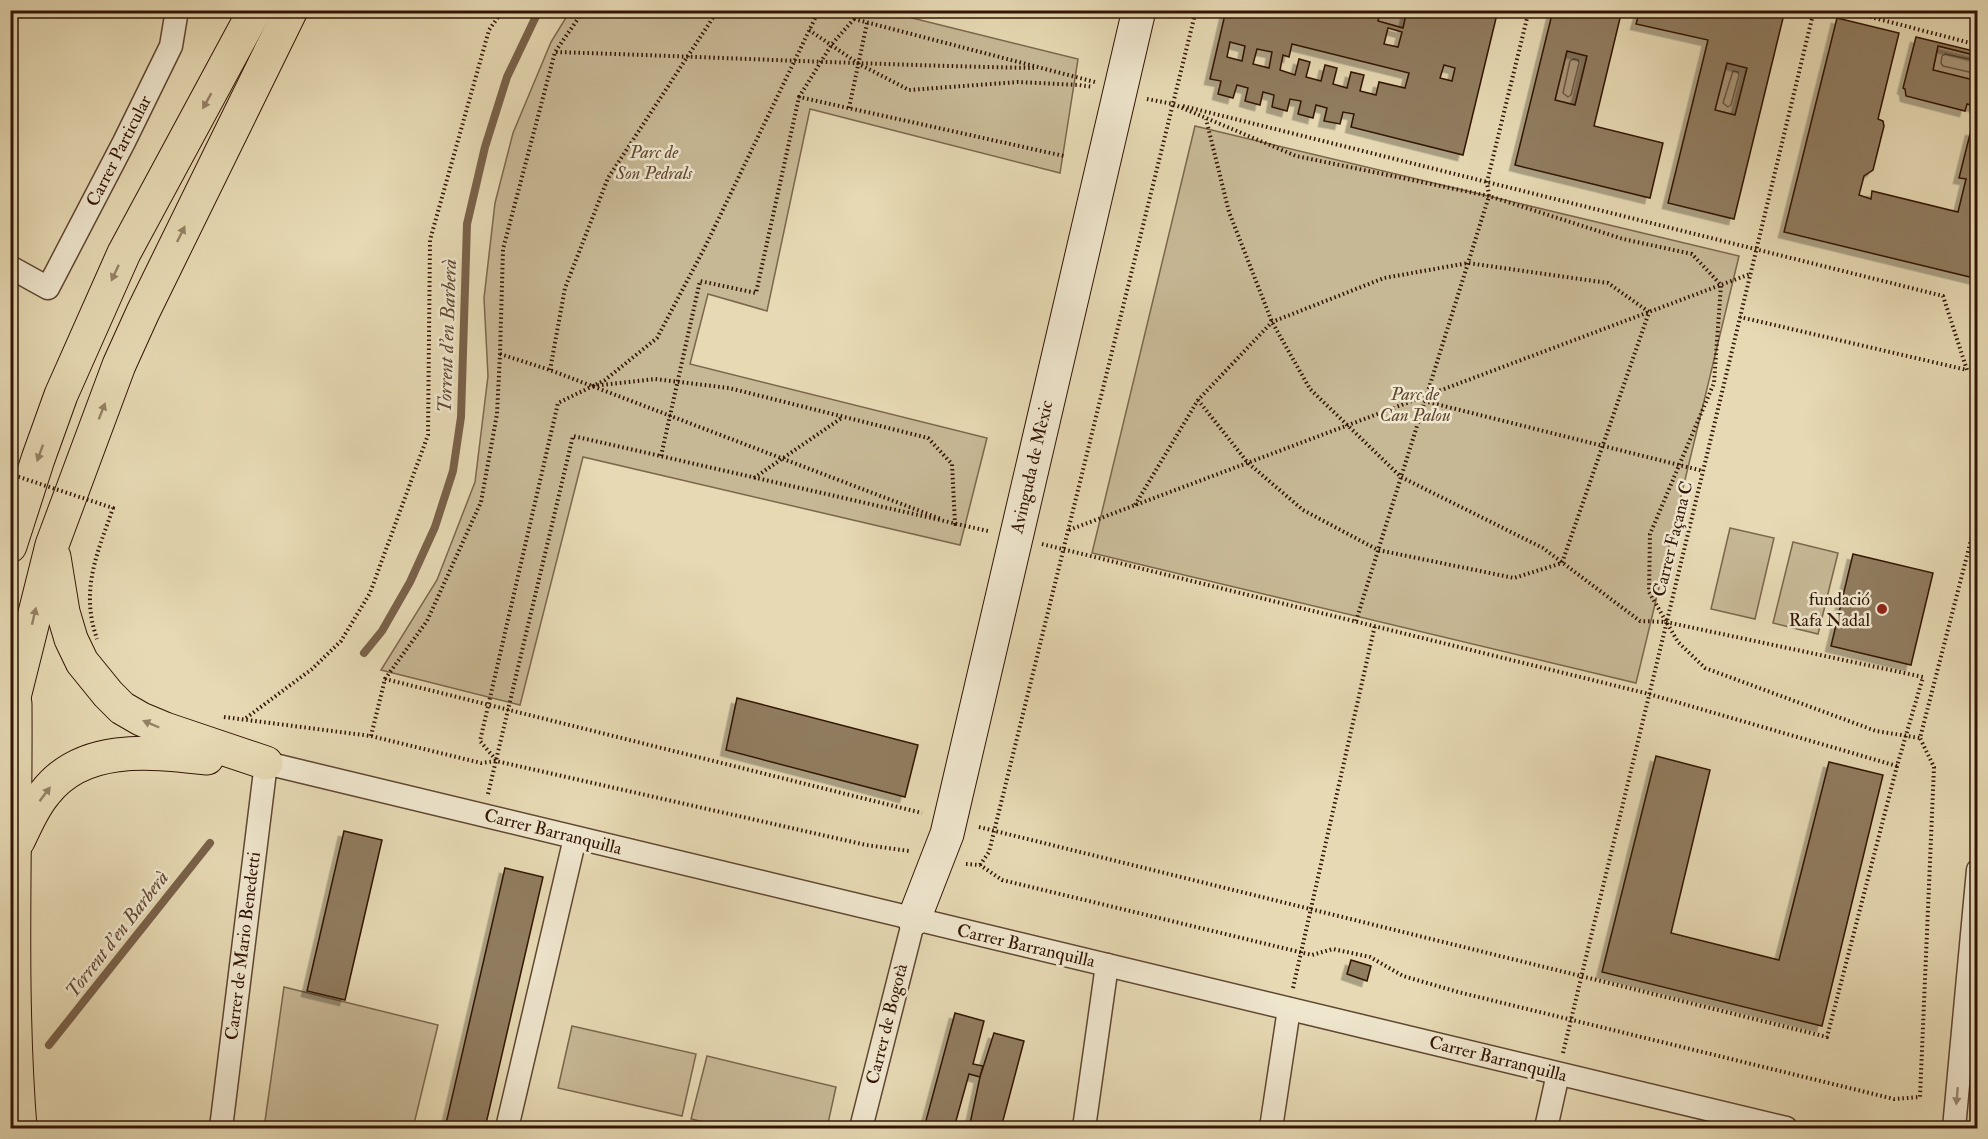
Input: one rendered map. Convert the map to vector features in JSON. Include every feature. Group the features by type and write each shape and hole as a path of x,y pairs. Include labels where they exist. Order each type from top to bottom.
{"highway":[{"path":"235,49 243,10"},
{"path":"10,546 41,448 61,395 124,253 255,10"},
{"path":"10,725 15,693 52,545 119,365 291,10"},
{"path":"272,47 306,10"},
{"path":"52,545 63,612 71,639 82,662 108,694 122,708 141,719 266,764"},
{"path":"15,693 14,1015 20,1128"},
{"path":"16,845 45,793 57,779 74,767 93,759 115,755 164,753 266,764"}],"street":[{"name":"Carrer Particular","path":"10,267 48,288 171,46 177,10"},
{"name":"Avinguda de Mèxic","path":"914,919 950,820 1139,10"},
{"name":"Carrer Barranquilla","path":"266,764 1786,1128"},
{"name":"Carrer de Mario Benedetti","path":"221,1128 266,764"},
{"path":"507,1128 575,838"},
{"path":"1954,1128 1977,870"},
{"name":"Carrer de Bogotà","path":"861,1128 914,919"},
{"path":"1084,1128 1107,965"},
{"path":"1271,1128 1289,1009"},
{"path":"1546,1128 1558,1074"}],"path":[{"path":"503,10 489,30 430,240 428,435 370,593 341,641 312,669 245,719 371,736 481,763 496,761 866,846 938,856 980,865 1002,880 1312,955 1333,949 1370,957 1404,976 1458,992 1894,1099 1920,1097 1934,767 1920,738 1977,513"},
{"path":"371,736 385,679 427,621 481,502 497,414 503,249 555,52 584,10"},
{"path":"550,370 565,288 608,178 718,10"},
{"path":"496,761 480,741 558,403 605,380 657,338 705,247 819,10"},
{"path":"661,456 700,281 756,293 800,97 832,44 854,19 856,10"},
{"path":"980,865 989,852 1196,10"},
{"path":"1356,621 1489,196 1487,182 1529,10"},
{"name":"Carrer Façana C","path":"1558,1074 1814,10"},
{"path":"1844,10 1977,45"},
{"path":"854,19 1120,91 1943,296 1967,370 1740,317"},
{"path":"849,108 867,23"},
{"path":"809,30 859,64 909,90 1018,82 1079,85 1120,91"},
{"path":"555,52 859,64 1040,68"},
{"path":"800,97 1064,156"},
{"path":"1173,104 1206,120 1296,156 1489,196 1623,238 1692,254 1721,285 1714,383 1650,534 1650,591 1678,642 1705,668 1876,731 1920,738"},
{"path":"385,679 1827,1037 1897,766 1923,677 1666,622 1640,621 1543,548 1401,477 1310,389 1272,322 1229,212 1206,120"},
{"path":"1135,505 1198,400 1272,322 1384,278 1468,263 1608,283 1649,312"},
{"path":"1068,530 1750,274"},
{"path":"1562,562 1649,312"},
{"path":"500,354 593,386 955,524"},
{"path":"593,386 655,379 729,388 928,438 952,464 955,524"},
{"path":"1198,400 1248,463 1303,510 1378,550 1514,579 1562,562"},
{"path":"1424,401 1703,471"},
{"path":"754,478 844,416"},
{"path":"483,815 573,436 1064,548 1375,625 1649,694 1897,766"},
{"path":"10,474 113,508 96,558 89,593 91,623 97,639"},
{"path":"1289,1009 1375,625"}],"green space":[{"name":"Parc de Son Pedrals","path":"570,11 884,11 1078,59 1060,173 810,109 767,311 708,294 690,364 987,438 960,545 583,457 520,705 381,670 437,580 475,482 488,376 484,298 495,203 513,133 551,42"},
{"name":"Parc de Can Palou","path":"1195,126 1739,256 1636,683 1092,553"},
{"path":"1730,528 1774,538 1755,619 1711,609"},
{"path":"1793,542 1838,553 1818,634 1773,623"},
{"path":"284,987 438,1025 413,1128 264,1128"},
{"path":"572,1026 696,1054 682,1116 558,1088"},
{"path":"707,1056 836,1087 827,1128 731,1128 691,1119"}],"water":[{"path":"1377,11 1407,11 1403,28 1378,21"},
{"path":"1938,46 1977,56 1977,81 1933,70"},
{"path":"1567,51 1587,56 1575,105 1555,100"},
{"path":"1727,63 1747,68 1735,115 1715,110"}],"building":[{"path":"1226,10 1377,10 1380,11 1378,21 1403,28 1407,10 1498,10 1463,155 1351,127 1354,114 1343,112 1340,124 1324,121 1327,108 1316,105 1313,118 1298,114 1301,101 1290,99 1287,111 1272,107 1274,95 1263,92 1260,105 1245,101 1248,88 1237,85 1233,98 1218,94 1221,81 1210,79","holes":["1388,28 1402,32 1398,47 1384,44","1230,42 1245,46 1242,61 1227,57","1292,44 1409,73 1405,88 1379,82 1376,95 1360,91 1364,75 1351,72 1347,88 1333,84 1337,68 1325,65 1321,81 1306,77 1310,62 1299,59 1295,75 1280,70 1283,55 1289,57","1257,49 1272,52 1269,68 1253,64","1444,65 1455,68 1452,81 1440,78"]},
{"path":"1553,10 1622,10 1594,126 1663,143 1650,198 1515,165","holes":["1567,51 1587,56 1575,105 1555,100"]},
{"path":"1640,10 1785,10 1734,219 1668,203 1708,40 1636,24","holes":["1727,63 1747,68 1735,115 1715,110"]},
{"path":"1837,18 1899,33 1878,119 1883,121 1884,126 1873,170 1864,176 1859,195 1871,199 1872,191 1958,212 1966,179 1959,178 1971,130 1978,131 1978,279 1784,232"},
{"path":"1916,37 1978,52 1978,56 1938,46 1933,70 1978,81 1978,107 1967,104 1965,111 1906,96 1903,88"},
{"name":"fundació Rafa Nadal","path":"1853,554 1933,573 1911,665 1831,646"},
{"path":"737,698 918,745 905,797 726,750"},
{"path":"1656,756 1710,770 1671,933 1779,960 1829,762 1883,775 1822,1026 1602,972"},
{"path":"344,831 382,840 345,1000 307,991"},
{"path":"505,868 543,877 485,1128 445,1128"},
{"path":"1351,960 1371,966 1367,981 1347,974"},
{"path":"955,1013 984,1021 973,1064 983,1066 980,1077 969,1074 954,1128 924,1128"},
{"path":"994,1033 1024,1041 1001,1128 969,1128 980,1077"}],"waterway":[{"name":"Torrent d'en Barberà","path":"364,653 382,631 410,582 435,527 453,471 461,417 467,224 485,147 507,77 539,10"},
{"name":"Torrent d'en Barberà","path":"49,1045 210,843"}],"place":[{"name":"fundació Rafa Nadal","path":"1882,609"}]}
